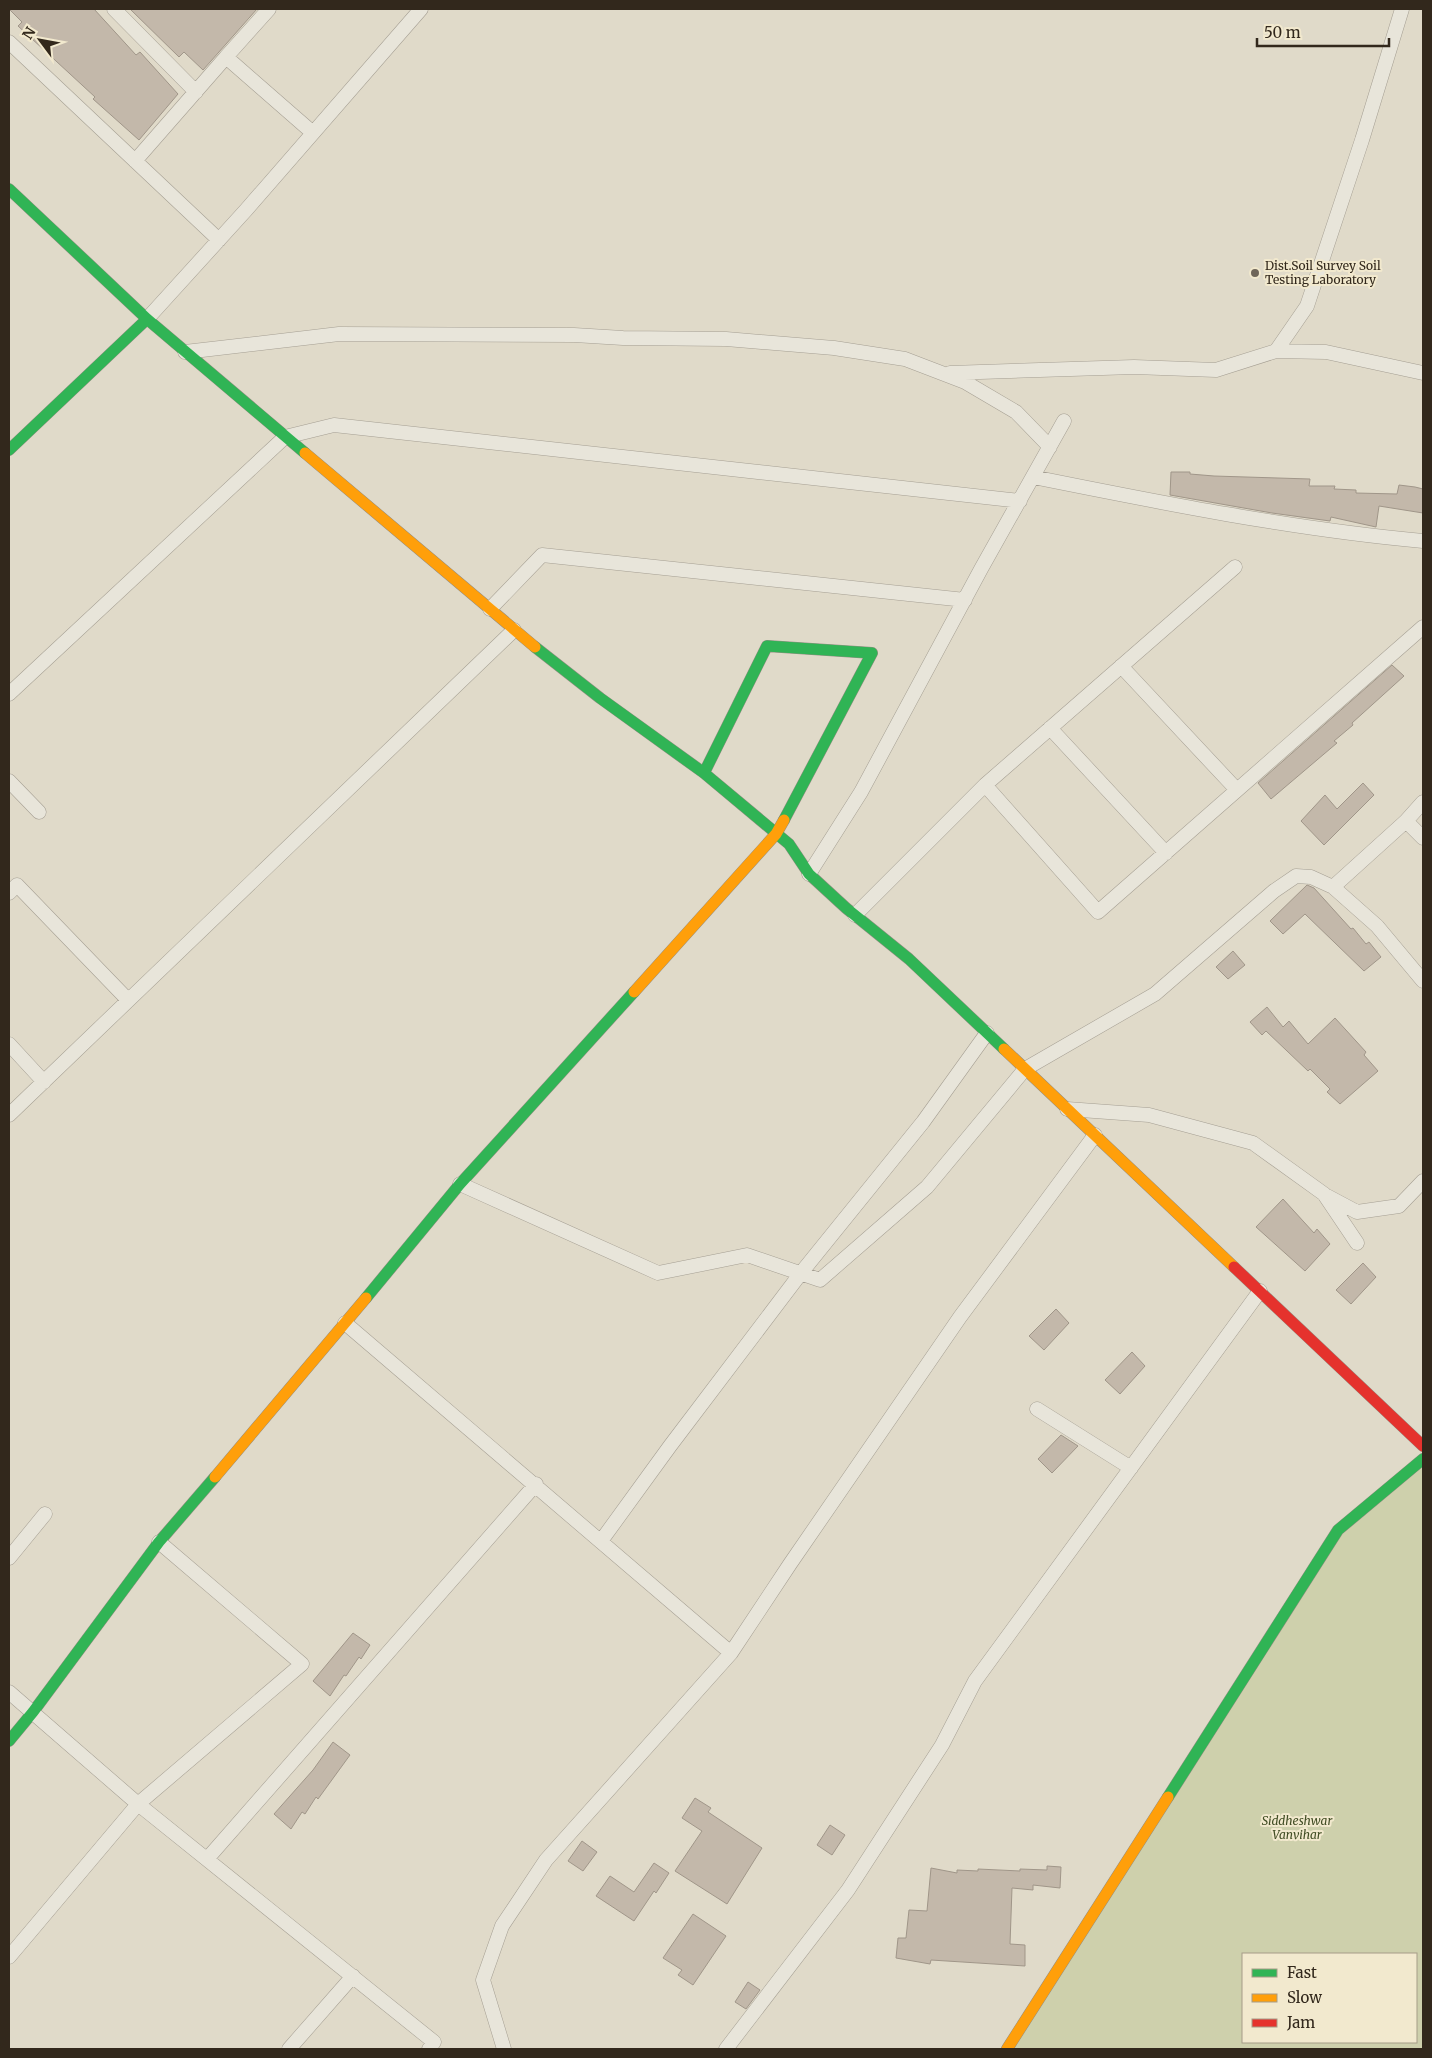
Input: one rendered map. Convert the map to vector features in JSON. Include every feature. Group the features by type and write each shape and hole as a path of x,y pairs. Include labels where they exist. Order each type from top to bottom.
{"street":[{"path":"114,9 196,92"},
{"path":"136,161 267,9"},
{"path":"9,450 147,320 421,9"},
{"path":"1276,351 1307,306 1362,140 1402,9"},
{"path":"9,42 219,240"},
{"path":"226,57 313,132"},
{"path":"9,189 147,320 514,630 600,698 704,773 789,844 809,874 909,959 1423,1446"},
{"path":"185,352 339,334 564,335 624,338 726,339 834,348 905,359 965,382 1016,412 1050,447"},
{"path":"943,374 1134,367 1216,370 1276,351 1326,352 1423,373"},
{"path":"809,874 861,792 1064,421"},
{"path":"9,694 286,437 334,425 1020,501"},
{"path":"1033,477 1184,507 1373,536 1423,541"},
{"path":"490,609 542,555 965,600"},
{"path":"855,915 984,785 1234,567"},
{"path":"984,785 1098,912 1423,627"},
{"path":"9,1115 514,630"},
{"path":"9,1741 159,1542 460,1184 776,834 872,653 767,646 704,773"},
{"path":"1121,666 1237,790"},
{"path":"1050,728 1166,853"},
{"path":"9,780 39,812"},
{"path":"1333,887 1406,821 1423,802"},
{"path":"1406,821 1423,838"},
{"path":"460,1184 658,1273 747,1255 820,1280 927,1187 1025,1069 1155,994 1274,891 1296,876 1311,877 1333,887 1377,926 1423,981"},
{"path":"9,894 17,885 128,1000"},
{"path":"601,1541 670,1446 801,1273 923,1122 987,1033"},
{"path":"9,1044 44,1082"},
{"path":"1067,1109 1149,1115 1253,1143 1324,1194 1357,1212 1399,1206 1423,1181"},
{"path":"504,2049 483,1980 502,1926 546,1860 731,1653 795,1556 960,1317 1095,1136"},
{"path":"1324,1194 1357,1243"},
{"path":"726,2049 848,1890 942,1745 976,1681 1260,1291"},
{"path":"345,1323 536,1484 731,1653"},
{"path":"1037,1409 1131,1468"},
{"path":"1007,2049 1338,1530 1423,1460"},
{"path":"207,1859 536,1484"},
{"path":"9,1558 45,1514"},
{"path":"9,1957 138,1804 302,1664 159,1542"},
{"path":"9,1692 138,1804 352,1976 435,2047"},
{"path":"289,2049 352,1976"}],"green space":[{"name":"Siddheshwar Vanvihar","path":"1423,1459 1423,2049 1007,2049 1338,1530"}],"building":[{"path":"9,9 94,9 136,55 140,52 178,94 139,140 93,99 95,97 18,26 22,22"},
{"path":"130,9 257,9 203,70 184,52 179,57"},
{"path":"1171,472 1190,472 1190,474 1214,476 1310,479 1309,486 1335,486 1334,489 1356,490 1356,493 1397,494 1399,485 1415,487 1423,489 1423,513 1379,506 1376,527 1331,517 1330,521 1272,513 1170,495"},
{"path":"1392,665 1404,676 1334,741 1337,743 1271,799 1258,783"},
{"path":"1363,783 1374,795 1324,845 1301,821 1325,795 1337,809"},
{"path":"1307,885 1314,888 1351,929 1353,928 1366,944 1369,942 1381,957 1364,971 1305,914 1283,934 1270,921"},
{"path":"1233,951 1245,965 1228,979 1216,967"},
{"path":"1267,1007 1283,1027 1289,1021 1308,1044 1335,1018 1366,1052 1364,1055 1378,1071 1340,1104 1327,1092 1330,1089 1310,1069 1308,1071 1266,1031 1262,1035 1250,1022"},
{"path":"1283,1199 1314,1233 1317,1229 1330,1244 1305,1271 1256,1227"},
{"path":"1363,1263 1376,1277 1351,1304 1336,1290"},
{"path":"1056,1309 1069,1323 1044,1350 1029,1336"},
{"path":"1132,1352 1145,1366 1120,1394 1105,1380"},
{"path":"1061,1435 1078,1446 1052,1473 1038,1459"},
{"path":"353,1633 370,1645 361,1659 359,1657 346,1676 344,1675 330,1696 313,1681"},
{"path":"333,1742 350,1755 318,1799 316,1797 305,1814 302,1812 291,1829 274,1814 313,1770"},
{"path":"695,1798 711,1808 708,1812 762,1848 727,1904 675,1871 702,1831 682,1818"},
{"path":"830,1825 845,1835 832,1855 817,1845"},
{"path":"582,1841 597,1852 583,1871 568,1861"},
{"path":"654,1863 669,1873 656,1893 654,1891 634,1921 596,1896 610,1876 634,1892"},
{"path":"1047,1866 1061,1867 1060,1888 1033,1885 1033,1890 1012,1888 1010,1944 1025,1945 1025,1966 931,1960 930,1964 896,1958 898,1938 906,1938 909,1910 927,1911 931,1868 957,1873 957,1870 978,1871 978,1869 1047,1870"},
{"path":"693,1914 726,1936 693,1985 678,1975 682,1970 663,1958"},
{"path":"748,1982 760,1990 746,2009 735,2002"}],"traffic: fast":[{"path":"9,189 147,319 305,453"},
{"path":"9,450 147,319"},
{"path":"704,773 767,646 872,653 784,820"},
{"path":"535,647 600,698 704,773 789,844 809,874 846,908 909,959 1004,1049"},
{"path":"366,1298 460,1184 634,992"},
{"path":"1168,1797 1338,1530 1423,1459"},
{"path":"9,1741 33,1712 159,1542 215,1477"}],"traffic: slow":[{"path":"305,453 535,647"},
{"path":"634,992 776,834 784,820"},
{"path":"1004,1049 1234,1267"},
{"path":"215,1477 366,1298"},
{"path":"1007,2049 1168,1797"}],"traffic: jam":[{"path":"1234,1267 1423,1446"}],"place":[{"name":"Dist.Soil Survey Soil Testing Laboratory","path":"1255,273"}]}
